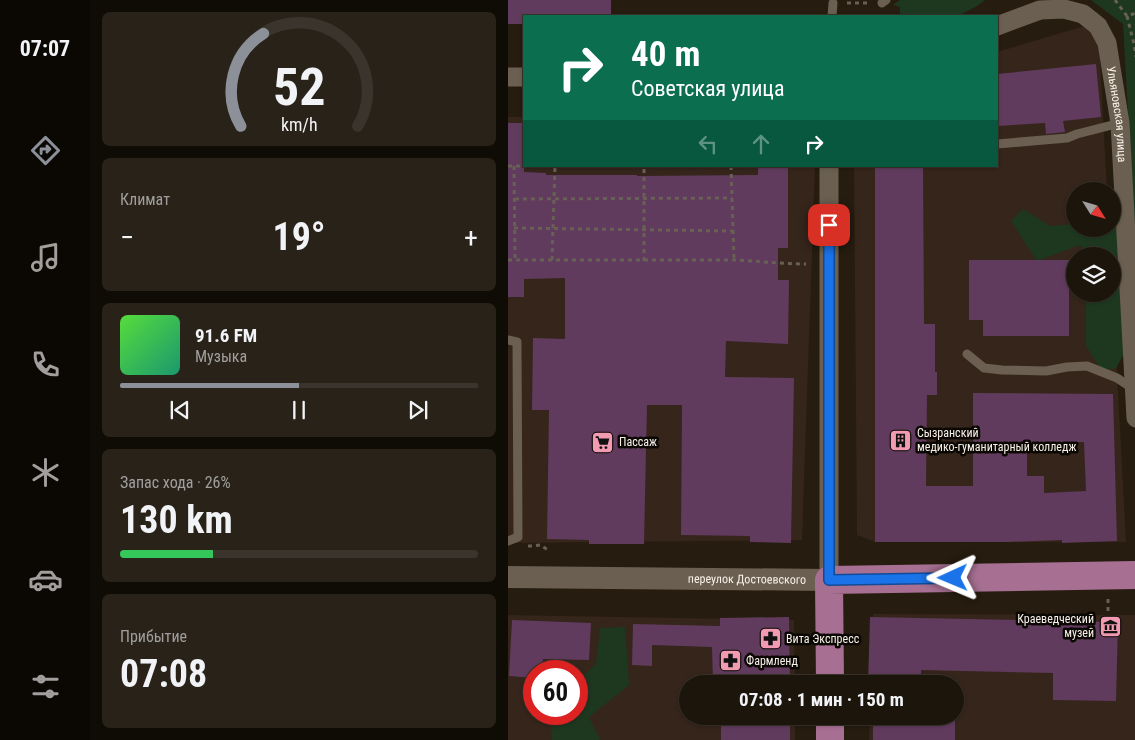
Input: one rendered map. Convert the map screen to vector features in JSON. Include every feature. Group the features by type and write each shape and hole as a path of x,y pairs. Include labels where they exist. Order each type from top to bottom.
{"main road":[{"name":"переулок Достоевского","path":"829,580 1136,576"},
{"path":"829,580 830,675"},
{"path":"830,725 830,740"}],"street":[{"name":"Ульяновская улица","path":"998,26 1041,5 1083,14 1098,26 1107,43 1120,123 1136,418"},
{"path":"508,77 523,77"},
{"path":"829,167 829,580"},
{"name":"переулок Достоевского","path":"508,577 829,580"}],"lane":[{"path":"832,15 833,3"},
{"path":"998,144 1067,138 1120,123"},
{"path":"508,340 517,342 518,518 518,537 508,541"},
{"path":"967,354 984,368 1002,370 1046,371 1087,366 1118,378 1135,390"}],"path":[{"path":"1115,0 1127,16 1136,57"},
{"path":"833,3 884,1"},
{"path":"1127,16 1136,13"},
{"path":"508,166 523,166"},
{"path":"514,166 515,260"},
{"path":"552,260 554,167"},
{"path":"644,167 644,261"},
{"path":"731,167 734,260"},
{"path":"515,199 732,198"},
{"path":"514,228 733,231"},
{"path":"508,260 734,260 806,264"}],"shaded area":[{"path":"1098,22 1107,182 1066,182 1066,238 1086,238 1099,247 1066,247 1066,302 1113,302 1126,542 875,542 857,535 854,167 998,167 998,52"},
{"path":"508,117 523,117 523,167 815,167 802,540 508,543"},
{"path":"873,614 1135,615 1135,740 869,740 870,725 964,725 964,675 871,675"},
{"path":"508,615 794,620 795,675 679,675 679,725 795,725 795,740 508,740"}],"green space":[{"path":"900,0 985,0 960,15 900,15 900,7 893,5"},
{"path":"1091,0 1135,0 1135,234 1123,24"},
{"path":"1023,209 1050,226 1066,225 1066,238 1120,238 1121,219 1124,219 1126,350 1116,368 1102,371 1086,346 1086,302 1121,302 1121,247 1081,247 1080,245 1066,247 1066,250 1037,261 1011,221"},
{"path":"625,627 629,685 589,717 600,740 552,740 551,725 588,725 588,672 596,664 600,628"}],"building":[{"path":"508,0 611,0 611,15 523,15 523,24 508,24"},
{"path":"1096,64 1101,117 1063,121 1065,132 1046,134 1045,123 998,126 998,74"},
{"path":"508,123 523,123 524,172 546,173 546,175 758,175 758,167 788,167 788,248 778,248 778,280 789,280 788,344 726,341 725,377 794,378 791,543 750,542 750,536 681,535 682,405 647,405 644,544 589,544 589,540 547,539 549,410 532,410 533,338 565,339 565,278 524,279 524,297 508,297"},
{"path":"875,167 923,167 924,324 935,324 935,372 937,372 937,395 927,395 926,486 973,486 973,393 1113,394 1117,541 875,542","holes":["1084,442 1086,491 1044,493 1044,476 1027,476 1027,444"]},
{"path":"969,260 1066,260 1066,302 1069,302 1069,336 983,336 983,320 969,320"},
{"path":"789,617 790,675 713,675 712,647 652,645 652,666 632,665 633,624 720,626 720,618"},
{"path":"870,617 1118,622 1116,701 1053,700 1053,673 921,670 921,675 868,675"},
{"path":"512,620 591,623 589,660 523,660 523,677 509,676"},
{"path":"721,725 790,725 790,740 721,740"},
{"path":"873,725 955,725 955,740 873,740"}],"place":[{"name":"Сызранский медико-гуманитарный колледж","path":"901,440"},
{"name":"Пассаж","path":"603,442"},
{"name":"Краеведческий музей","path":"1110,626"},
{"name":"Вита Экспресс","path":"770,639"},
{"name":"Фармленд","path":"730,661"}],"route":[{"path":"829,225 829,580 953,578"}]}
